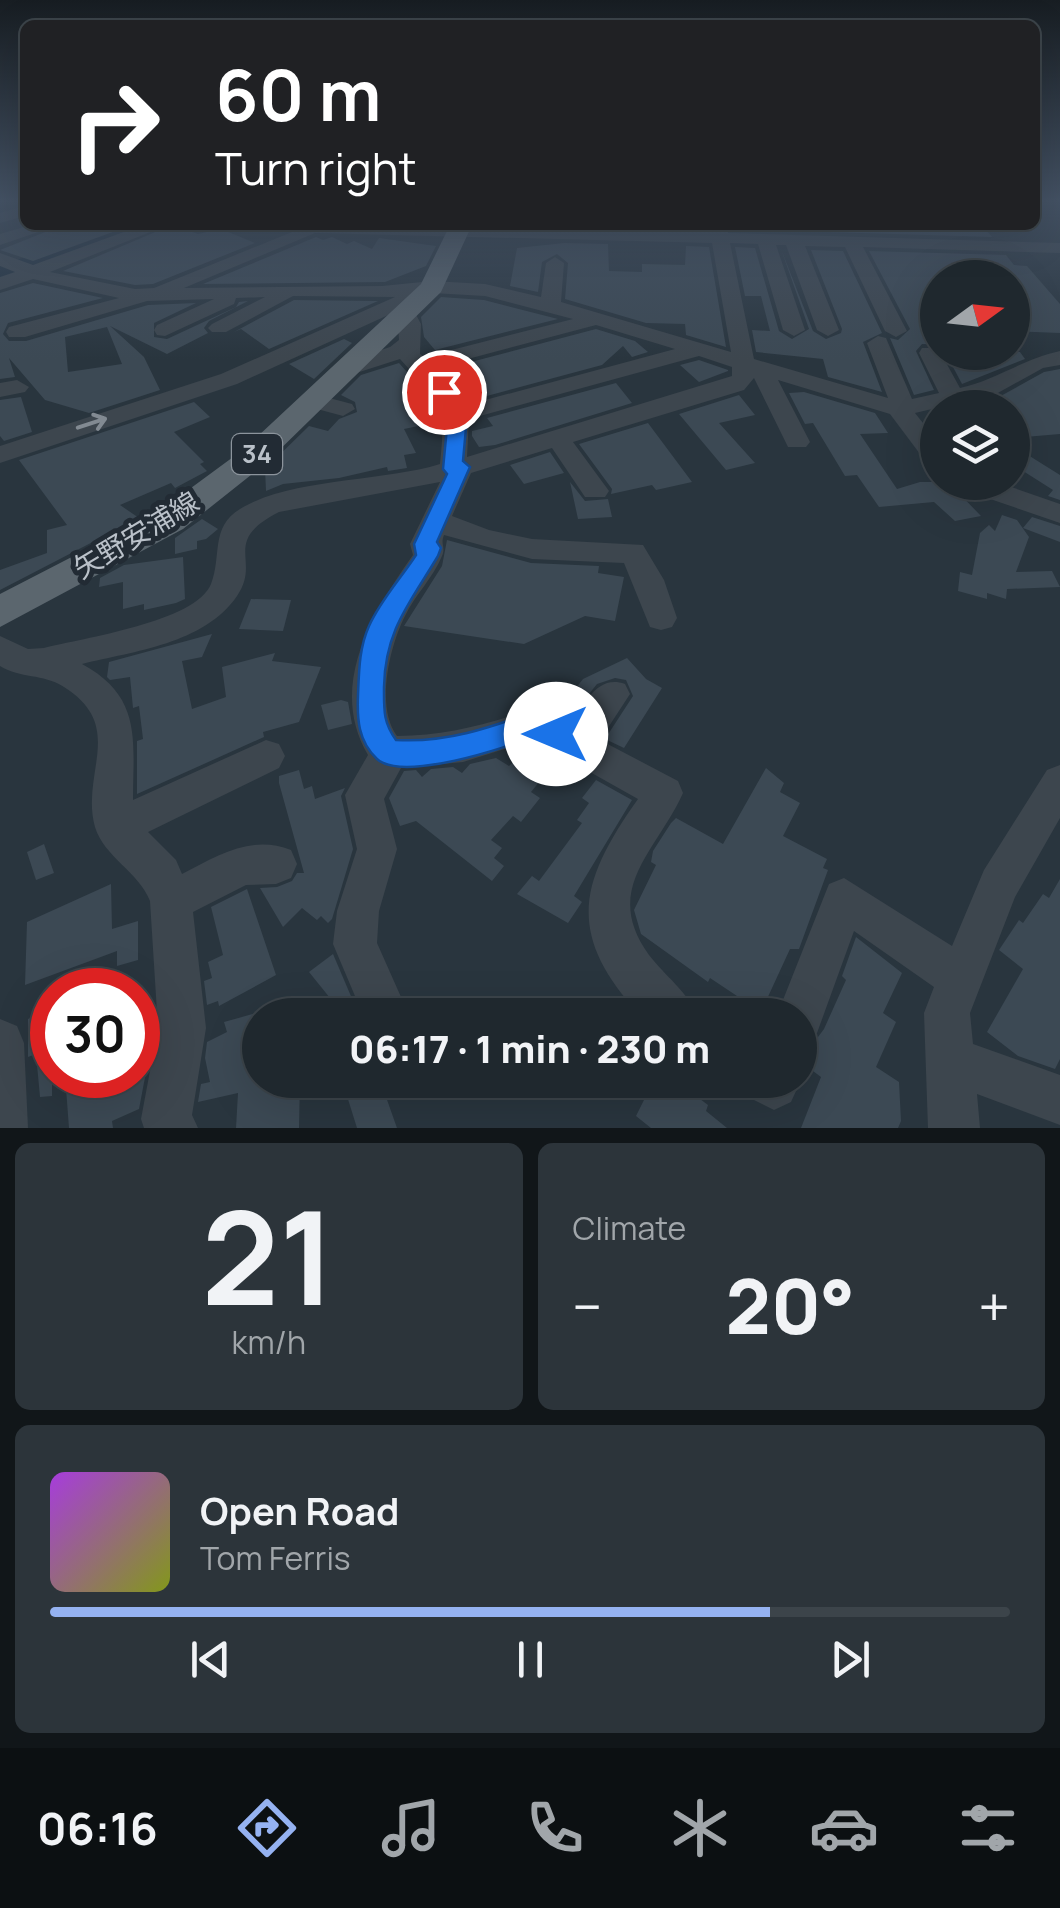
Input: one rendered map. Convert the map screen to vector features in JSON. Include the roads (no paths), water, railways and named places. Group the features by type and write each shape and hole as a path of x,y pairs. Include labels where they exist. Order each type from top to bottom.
{"main road":[{"name":"矢野安浦線","path":"0,612 170,522 328,405 347,370 409,341 448,254"}],"street":[{"path":"0,284 15,268 49,254"},
{"path":"15,268 63,254"},
{"path":"162,276 218,254"},
{"path":"16,332 148,296 254,254"},
{"path":"242,269 280,254"},
{"path":"590,254 590,260"},
{"path":"725,254 752,366 796,442"},
{"path":"770,254 794,330"},
{"path":"798,254 828,330"},
{"path":"856,254 887,337 901,409 920,435"},
{"path":"550,305 555,263"},
{"path":"15,268 100,289 148,296 295,290 382,292 432,287 485,290 550,305 901,409 920,405"},
{"path":"0,455 259,367 432,287"},
{"path":"31,314 100,289"},
{"path":"219,328 295,290"},
{"path":"165,330 243,292"},
{"path":"388,752 370,725 372,661 380,628 427,556 430,548 425,544 456,468 452,406 409,341 596,319"},
{"path":"452,406 664,339"},
{"path":"452,406 697,350"},
{"path":"984,390 1036,363 1060,358"},
{"path":"0,650 23,663 44,661 170,628 208,610 226,588 232,535 246,517 272,504 456,468 724,390 752,366"},
{"path":"558,438 595,491"},
{"path":"1020,500 1060,514"},
{"path":"435,520 463,534 564,555 633,552 649,580 661,618"},
{"path":"44,661 92,685 112,712 118,752 114,824 161,874 172,901 182,1028 166,1125"},
{"path":"576,745 613,694"},
{"path":"388,752 424,754 496,740 536,723 664,793 612,877 606,908 610,928 630,965 659,998"},
{"path":"379,998 355,937 358,911 377,848 364,796 381,773 388,752"},
{"path":"114,824 152,812 266,756"},
{"path":"954,1128 947,1014 999,884 1060,782"},
{"path":"172,901 242,865 276,864"},
{"path":"807,998 844,899 963,980"},
{"path":"0,1043 2,1128"},
{"path":"950,1060 1060,1100"}],"waterway":[{"path":"0,274 56,254"}]}
